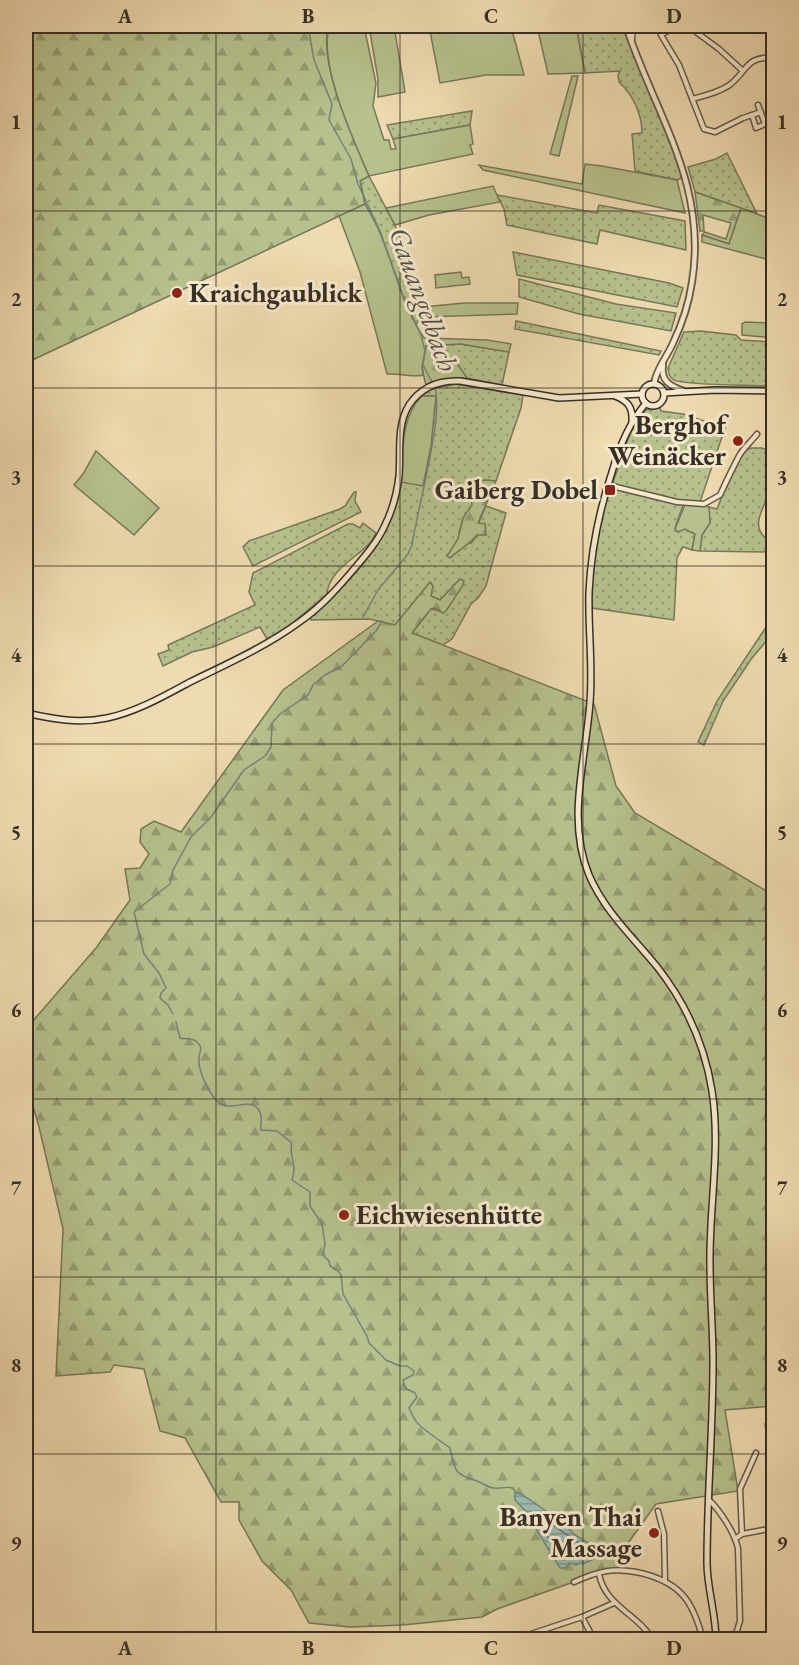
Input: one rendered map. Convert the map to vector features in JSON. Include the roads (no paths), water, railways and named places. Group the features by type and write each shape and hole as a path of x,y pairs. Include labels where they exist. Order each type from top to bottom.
{"main road":[{"path":"26,713 77,721 107,718 125,713 247,653 288,630 311,613 356,567 383,530 391,513 396,492 404,417 415,397 429,386 454,381 559,398 642,394"},
{"path":"654,384 661,387 664,393 663,399 654,406 646,403 642,394 647,386 654,384"},
{"path":"664,393 724,390 774,391"},
{"path":"613,395 629,404 632,412 631,424"},
{"path":"646,403 631,424 617,455 597,525 590,577 591,689 578,797 579,832 587,870 596,890 612,915 656,965 681,1002 698,1037 710,1081 715,1129 710,1236 713,1361 707,1567 716,1640"}],"street":[{"path":"626,26 678,153 694,217 695,257 690,294 677,334 656,374 654,384"},
{"path":"632,41 633,26"},
{"path":"675,26 661,35 679,65 701,125 709,132 715,132 761,112"},
{"path":"688,26 743,71"},
{"path":"692,99 722,89 735,80 749,63 758,58 774,58"},
{"path":"752,115 756,128 765,124 758,105"},
{"path":"663,362 662,369 667,383 685,392"},
{"path":"608,484 676,502 707,503 720,495 739,455 757,434"},
{"path":"742,1534 740,1489 756,1453"},
{"path":"708,1500 718,1510 735,1539 738,1553 740,1622 734,1640"},
{"path":"658,1511 664,1534 665,1581"},
{"path":"735,1539 742,1534 774,1528"},
{"path":"574,1582 614,1569 629,1570 665,1581 682,1594 691,1605 704,1640"},
{"path":"599,1574 602,1585 614,1603 645,1629 653,1640"},
{"path":"516,1639 539,1633 614,1603"},
{"path":"582,1617 596,1640"},
{"path":"539,1633 539,1640"},
{"path":"736,1634 764,1640"}],"water":[{"path":"515,1493 521,1494 558,1519 575,1535 600,1550 594,1559 583,1564 582,1562 576,1565 570,1563 565,1568 560,1568 534,1526 532,1518 515,1500"}],"waterway":[{"name":"Gauangelbach","path":"308,26 314,60 332,104 329,120 351,159 358,184 380,231 403,296 421,335 425,351 423,365 432,382"},
{"name":"Gauangelbach","path":"363,617 378,590 408,554 412,545 433,438 437,398 434,386"},
{"name":"Gauangelbach","path":"173,1014 160,998 166,988 159,973 144,954 134,912 170,884 173,870 191,837 211,817 244,770 265,756 271,747 272,723 280,714 308,695 313,685 325,675 342,666 381,623"},
{"name":"Gauangelbach","path":"176,1022 180,1038 193,1040 200,1046 200,1070 217,1101 226,1106 249,1104 254,1106 261,1116 261,1130 277,1131 292,1143 294,1169 292,1180 310,1192 310,1206 322,1224 325,1244 323,1255 329,1261 330,1266 341,1275 343,1294 369,1343 386,1360 400,1366 407,1366 414,1371 413,1375 403,1380 405,1388 415,1393 417,1397 409,1408 418,1424 450,1448 455,1467 460,1474 492,1488 513,1488 516,1493"}],"place":[{"name":"Kraichgaublick","path":"177,293"},
{"name":"Berghof Weinäcker","path":"738,441"},
{"name":"Gaiberg Dobel","path":"610,490"},
{"name":"Eichwiesenhütte","path":"344,1215"},
{"name":"Banyen Thai Massage","path":"654,1533"}]}
